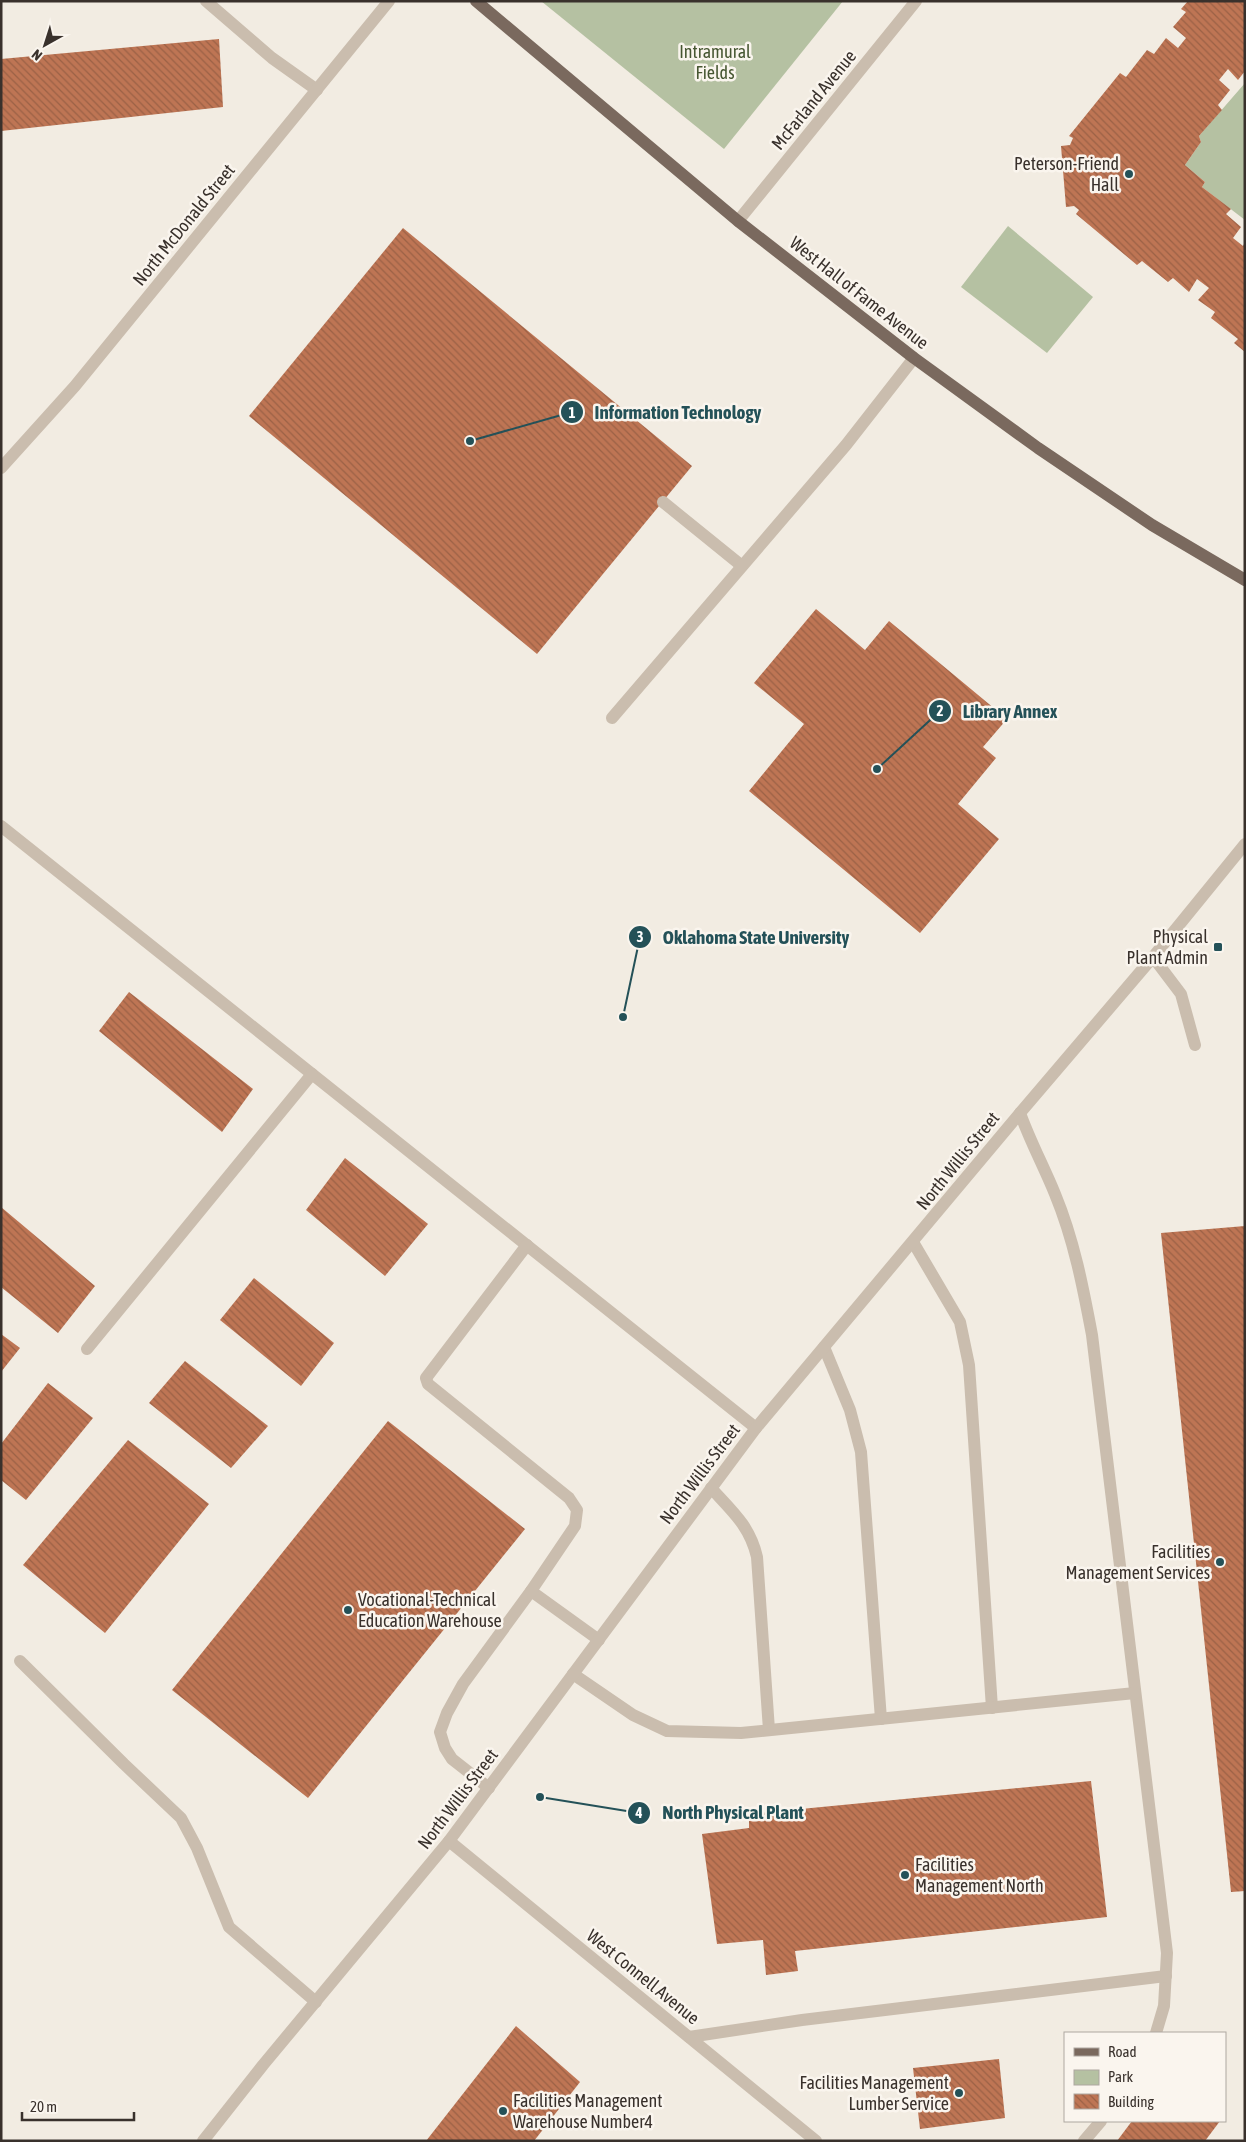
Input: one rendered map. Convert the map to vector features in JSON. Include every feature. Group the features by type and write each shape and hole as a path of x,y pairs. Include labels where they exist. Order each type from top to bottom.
{"main road":[{"name":"West Hall of Fame Avenue","path":"476,1 738,221 914,358 1038,448 1152,526 1245,580"}],"street":[{"path":"206,1 272,58 317,90"},
{"name":"North McDonald Street","path":"1,468 75,386 389,1"},
{"name":"McFarland Avenue","path":"738,221 916,1"},
{"path":"612,718 846,445 914,358"},
{"path":"663,502 742,566"},
{"path":"1,826 756,1428"},
{"name":"North Willis Street","path":"203,2141 449,1841 756,1428 1153,957 1245,844"},
{"path":"1153,957 1181,994 1195,1045"},
{"path":"87,1349 312,1074"},
{"path":"1020,1113 1032,1145 1055,1194 1077,1258 1092,1335 1167,1953 1164,2006 1156,2032"},
{"path":"913,1242 960,1322 969,1365 992,1708"},
{"path":"488,1788 452,1759 445,1748 440,1732 446,1713 463,1684 531,1591 575,1526 577,1510 569,1498 428,1384 426,1378 527,1245"},
{"path":"824,1348 850,1410 861,1452 881,1719"},
{"path":"712,1488 744,1524 753,1540 757,1556 769,1730"},
{"path":"531,1591 599,1640"},
{"path":"20,1661 181,1818 197,1848 229,1928 316,2002"},
{"path":"573,1674 633,1715 667,1731 742,1733 1135,1693"},
{"name":"West Connell Avenue","path":"449,1841 816,2141"},
{"path":"689,2037 802,2020 1166,1976"},
{"path":"1084,2141 1100,2122"}],"green space":[{"name":"Intramural Fields","path":"541,1 843,1 724,149"},
{"path":"1245,83 1245,220 1202,187 1205,182 1185,165 1201,142 1199,136"},
{"path":"1008,226 1093,297 1047,353 961,287"}],"building":[{"name":"Peterson-Friend Hall","path":"1188,1 1245,1 1245,71 1238,80 1228,69 1219,80 1230,90 1218,105 1222,110 1199,136 1201,142 1185,165 1205,182 1202,187 1231,209 1226,214 1241,227 1233,238 1243,246 1245,242 1245,352 1234,343 1238,339 1211,318 1215,312 1198,300 1209,288 1197,279 1189,292 1173,278 1168,282 1142,261 1137,265 1076,214 1079,210 1074,206 1066,207 1061,146 1070,145 1073,138 1069,136 1120,73 1126,77 1147,50 1154,54 1166,38 1178,48 1186,38 1173,27 1186,12 1181,9"},
{"path":"219,39 223,107 1,131 1,59"},
{"path":"403,228 692,466 537,654 249,416"},
{"path":"816,609 865,650 889,621 1007,719 983,747 996,758 958,804 999,839 920,933 749,791 804,724 754,683"},
{"path":"129,992 253,1089 222,1132 99,1031"},
{"path":"345,1158 428,1224 385,1276 306,1210"},
{"path":"1,1207 95,1286 58,1333 1,1287"},
{"name":"Facilities Management Services","path":"1245,1226 1245,1891 1231,1892 1161,1233"},
{"path":"254,1278 334,1343 301,1386 220,1320"},
{"path":"1,1334 20,1348 1,1372"},
{"path":"185,1361 268,1426 231,1468 149,1403"},
{"path":"48,1383 93,1418 26,1500 1,1480 1,1444"},
{"name":"Vocational-Technical Education Warehouse","path":"388,1421 525,1529 308,1798 172,1690"},
{"path":"128,1440 209,1504 105,1633 23,1565"},
{"name":"Facilities Management North","path":"1091,1781 1107,1917 795,1951 798,1971 766,1975 763,1940 717,1944 702,1834 749,1828 749,1814"},
{"name":"Facilities Management Warehouse Number4","path":"516,2026 580,2082 534,2141 426,2141"},
{"name":"Facilities Management Lumber Service","path":"999,2059 1005,2118 920,2129 913,2068"},
{"path":"1131,2122 1219,2122 1205,2141 1117,2141"}],"place":[{"name":"Peterson-Friend Hall","path":"1129,174"},
{"name":"Information Technology","path":"470,441"},
{"name":"Library Annex","path":"877,769"},
{"name":"Physical Plant Admin","path":"1218,947"},
{"name":"Oklahoma State University","path":"623,1017"},
{"name":"Facilities Management Services","path":"1220,1562"},
{"name":"Vocational-Technical Education Warehouse","path":"348,1610"},
{"name":"North Physical Plant","path":"540,1797"},
{"name":"Facilities Management North","path":"905,1875"},
{"name":"Facilities Management Lumber Service","path":"959,2093"},
{"name":"Facilities Management Warehouse Number4","path":"503,2111"}]}
